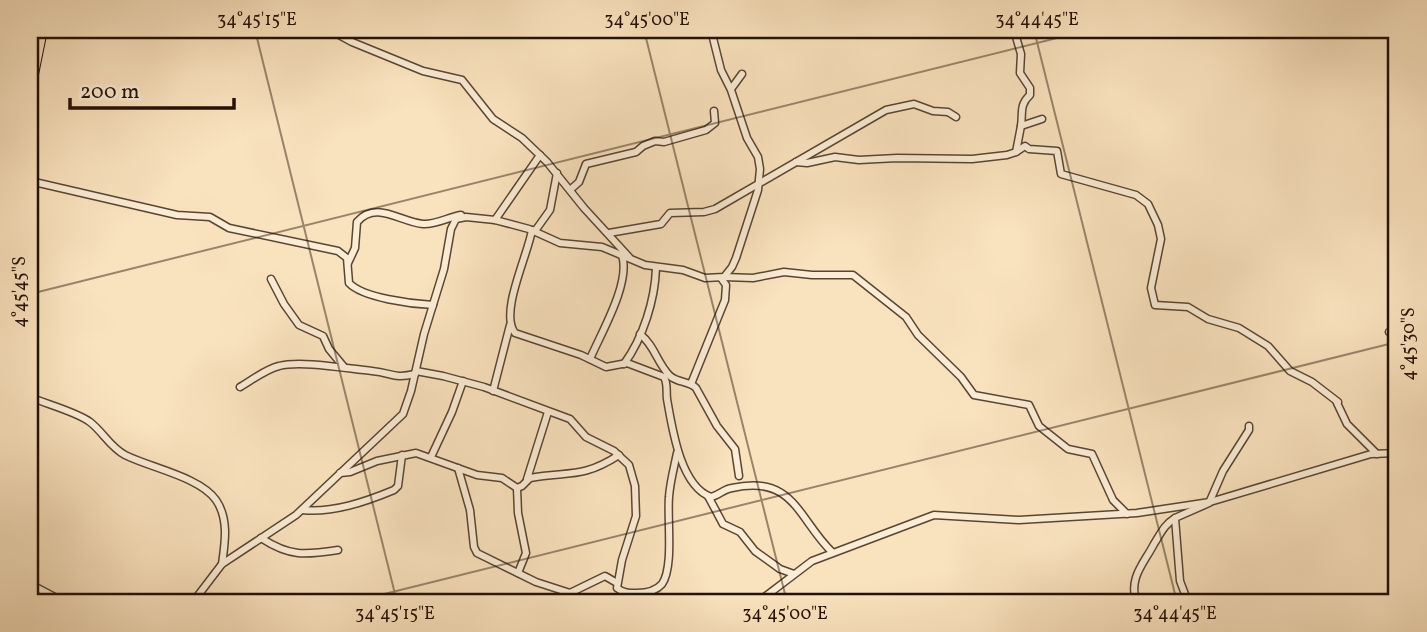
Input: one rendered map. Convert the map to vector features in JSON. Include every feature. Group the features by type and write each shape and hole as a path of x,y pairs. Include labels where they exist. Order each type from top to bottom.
{"main road":[{"path":"30,89 37,33"}],"street":[{"path":"330,30 352,42 423,71 460,79 494,119 522,138 558,173 631,260"},
{"path":"711,30 720,70 731,89 747,138 758,157 759,185 736,258 732,267 722,277"},
{"path":"1014,30 1021,54 1020,73 1030,89 1030,96 1023,102 1016,152"},
{"path":"731,89 742,75"},
{"path":"609,233 661,224 670,213 709,211 892,108 914,104 933,111 948,112 956,117"},
{"path":"570,190 579,182 586,164 636,152 655,141 664,142 706,130 715,123 715,111"},
{"path":"1021,126 1042,119"},
{"path":"794,162 807,163 835,157 859,160 972,159 1006,155 1026,146 1029,149 1057,152 1061,174 1136,195 1147,203 1158,225 1161,239 1151,288 1155,305 1188,307 1208,319 1239,328 1268,346 1290,371 1312,382 1338,403 1347,424 1377,454"},
{"path":"495,220 540,155"},
{"path":"493,391 510,324 511,304 534,231 550,210 558,173"},
{"path":"30,181 177,215 210,217 229,228 338,251 343,253 348,263 349,283 355,289 398,301 433,305"},
{"path":"348,263 355,248 357,222 370,212 390,214 423,224 458,215 495,220 534,231 560,243 589,244 656,268 679,269 705,278 753,278 784,272 856,276 906,317 918,335 961,377 974,395 1029,405 1039,426 1068,449 1092,454 1113,500 1127,514"},
{"path":"193,602 222,564 302,510 403,414 444,269 451,229 456,219 466,217"},
{"path":"590,359 621,287 624,271 622,255"},
{"path":"624,364 651,306 656,268"},
{"path":"691,384 725,300 726,285 722,277"},
{"path":"271,279 290,314 303,328 323,335 329,349 344,367"},
{"path":"510,324 512,330 520,336 590,359 606,367 624,364 644,368 666,380 678,452 692,479 708,496 723,524 740,532 755,551 780,569 794,574"},
{"path":"1389,332 1397,330"},
{"path":"640,334 650,343 670,376 691,384 699,392 724,437 735,449 739,476"},
{"path":"240,387 279,366 344,367 397,377 416,373 463,381 570,419 586,437 619,456 632,469 635,520 617,583 620,591 644,593 656,589 666,577 670,560 669,494 678,452"},
{"path":"431,457 463,381"},
{"path":"30,397 90,422 119,451 209,493 219,505 225,529 222,564"},
{"path":"527,480 548,412"},
{"path":"1136,602 1133,585 1135,576 1164,526 1210,502 1223,471 1249,426"},
{"path":"340,473 416,453 477,475 502,478 517,488"},
{"path":"758,602 812,561 934,515 1019,520 1127,514 1210,502 1377,454 1397,453"},
{"path":"302,510 339,508 394,490 398,486 402,455"},
{"path":"517,488 532,477 585,472 601,467 619,456"},
{"path":"458,468 470,510 475,551 536,582 570,593 605,576 617,583"},
{"path":"708,496 716,496 731,488 753,486 772,489 786,495 793,500 832,552"},
{"path":"517,488 518,513 526,553 518,573"},
{"path":"1175,518 1180,581 1188,602"},
{"path":"261,538 275,547 295,554 338,550"},
{"path":"30,584 64,602"}]}
